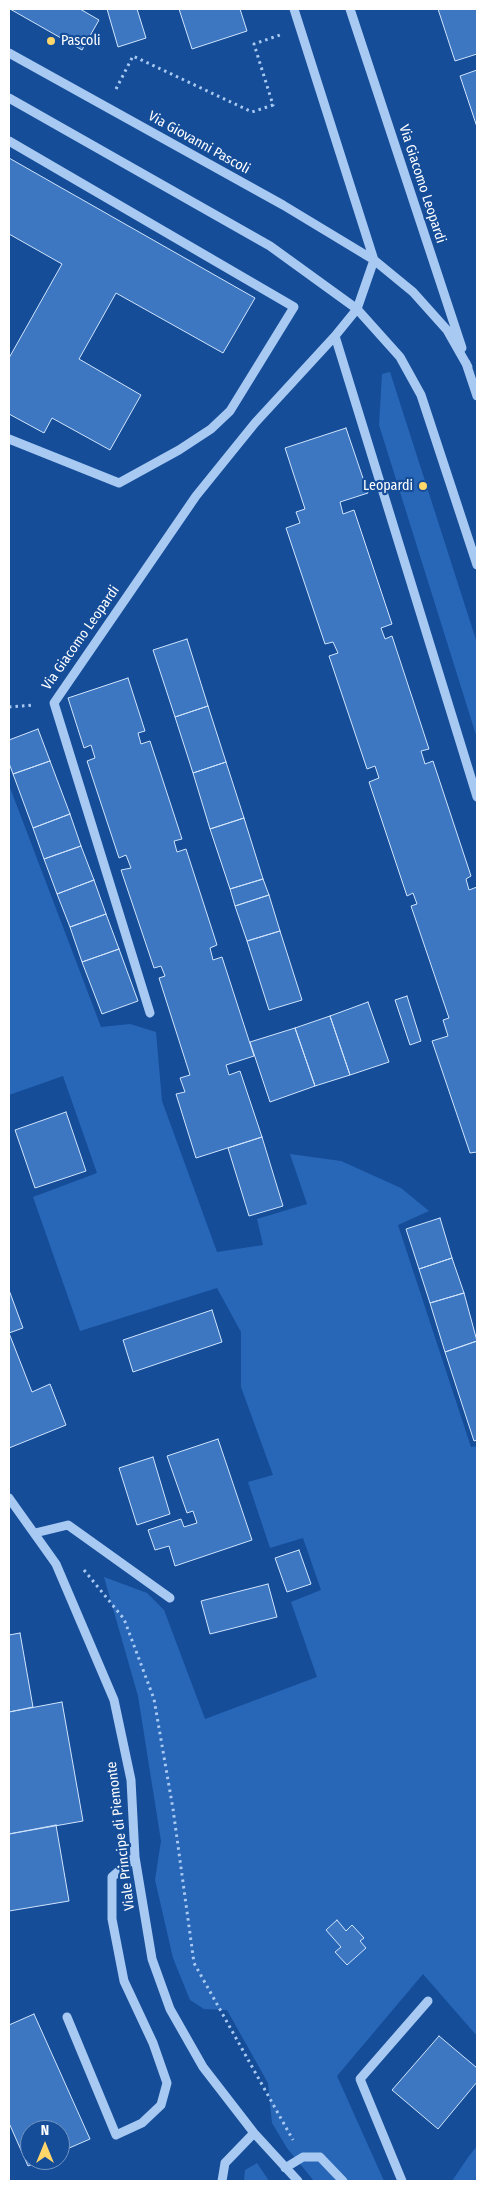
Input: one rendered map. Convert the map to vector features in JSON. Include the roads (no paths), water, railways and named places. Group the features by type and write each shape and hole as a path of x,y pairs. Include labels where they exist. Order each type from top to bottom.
{"street":[{"path":"294,9 374,260"},
{"name":"Via Giacomo Leopardi","path":"350,9 472,367 477,396"},
{"name":"Via Giovanni Pascoli","path":"9,52 283,205 374,260"},
{"path":"9,98 270,246 357,308 400,357 421,395 477,565"},
{"path":"9,141 294,307 230,411 211,429 179,450 119,483 9,439"},
{"name":"Via Giacomo Leopardi","path":"150,1013 54,703 196,496 255,423 335,336 357,308 374,260 413,292 447,330 472,367"},
{"path":"335,336 477,798"},
{"name":"Viale Principe di Piemonte","path":"9,1498 56,1564 114,1700 131,1780 136,1857 152,1959 170,2009 203,2067 254,2133 298,2181"},
{"path":"35,1533 68,1525 170,1598"},
{"path":"67,2017 116,2135 142,2123 161,2105 167,2083 153,2043 124,1981 112,1919 112,1877 136,1857"},
{"path":"402,2181 360,2079 428,2001"},
{"path":"222,2181 225,2163 254,2133"},
{"path":"285,2168 303,2157 320,2157 344,2181"}],"place":[{"name":"Pascoli","path":"51,41"},
{"name":"Leopardi","path":"423,486"}]}
